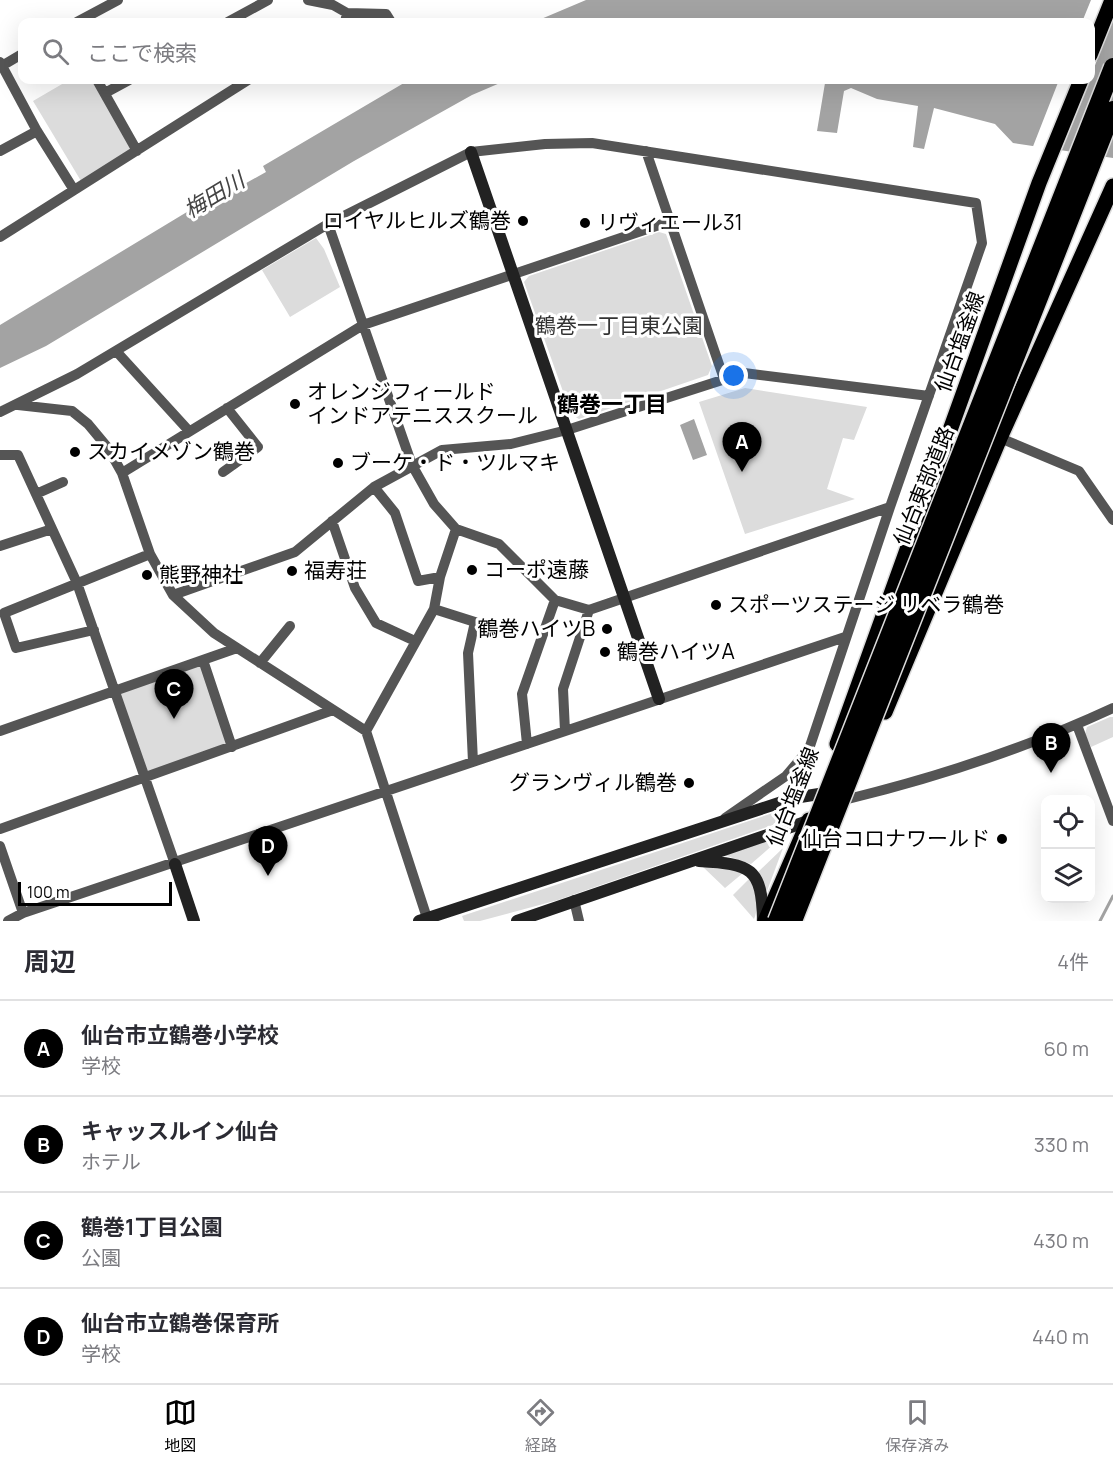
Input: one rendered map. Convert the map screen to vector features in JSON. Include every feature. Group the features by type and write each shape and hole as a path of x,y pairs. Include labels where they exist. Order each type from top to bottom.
{"highway":[{"name":"仙台東部道路","path":"777,921 1113,67"},
{"name":"仙台東部道路","path":"793,921 1113,110"}],"main road":[{"path":"1095,42 1112,0"},
{"name":"仙台塩釜線","path":"764,921 819,794 1039,183 1079,84"},
{"path":"803,921 848,799 1000,438 1111,190"}],"street":[{"path":"84,18 118,0"},
{"path":"235,18 268,0"},
{"path":"308,0 333,5 346,18 386,14 388,18"},
{"path":"18,56 1,65 37,131 74,190"},
{"path":"99,84 137,151"},
{"path":"105,93 122,84"},
{"path":"0,237 242,84"},
{"path":"0,151 37,131"},
{"path":"0,412 18,405 116,351 328,224 471,152 545,144 592,143 976,203 982,243 845,637 809,749 803,759 786,776 721,820"},
{"path":"646,151 724,379"},
{"path":"471,152 659,699"},
{"path":"122,473 363,325 671,221"},
{"path":"328,224 412,465 434,504 456,529 499,544 555,600 589,610 890,507"},
{"path":"116,351 189,431"},
{"path":"173,595 295,552 374,487 442,450 511,444 567,430 744,373 930,396"},
{"path":"18,405 72,411 88,424 108,448 122,473 150,554 173,595 214,633 366,732 425,920 721,820 794,798 819,794 848,799"},
{"path":"223,472 258,447 227,408"},
{"path":"1000,438 1079,471 1113,520"},
{"path":"0,455 18,455 77,583 194,921"},
{"path":"36,494 63,482"},
{"path":"374,487 395,513 418,581 440,577"},
{"path":"332,521 355,588 376,623 415,641"},
{"path":"0,546 52,529"},
{"path":"366,732 434,609 440,577 456,529"},
{"path":"94,630 16,648 4,613 150,554"},
{"path":"527,744 522,694 555,600"},
{"path":"434,609 475,622 468,653 473,762"},
{"path":"565,731 563,689 589,610"},
{"path":"260,663 290,626"},
{"path":"8,921 22,913 175,864 845,637"},
{"path":"0,731 237,648"},
{"path":"203,660 232,747"},
{"path":"517,921 808,822 848,799 998,754 1077,725 1113,708"},
{"path":"0,830 333,710"},
{"path":"1077,725 1113,820"},
{"path":"0,846 22,913"},
{"path":"693,861 733,863 755,876 763,890 764,921"},
{"path":"574,900 579,921"}],"green space":[{"path":"62,84 95,84 132,149 81,181 33,101"},
{"name":"鶴巻一丁目東公園","path":"659,232 666,234 712,366 708,375 579,419 571,414 524,282 529,276"},
{"path":"316,238 324,249 340,287 290,317 262,270"},
{"path":"745,388 867,407 854,440 843,438 827,489 855,499 745,534 699,402"},
{"path":"203,660 232,747 146,777 115,691"},
{"path":"1113,717 1113,737 1091,747 1085,734 1087,727"},
{"path":"785,809 781,822 558,900 480,921 464,921 462,916"},
{"path":"777,838 775,843 751,864 724,855"},
{"path":"783,848 767,891 757,873"},
{"path":"723,864 743,873 725,888 703,867"},
{"path":"749,879 757,899 754,919 733,895"}],"shaded area":[{"path":"586,0 1113,0 1113,158 1013,143 995,124 934,108 924,149 913,147 918,106 877,99 851,88 844,91 837,133 817,131 825,84 1095,84 1095,18 543,18"},
{"path":"402,84 498,84 472,95 354,161 46,346 0,368 0,325 220,192 223,196 266,172 263,166"},
{"path":"694,419 707,455 693,460 680,425"}],"pier":[{"path":"1091,0 1113,0 1113,18 1095,65 1095,18 1084,18"},
{"path":"1057,84 1087,84 1060,154 1032,149"}],"waterway":[{"path":"1100,921 1113,896"}],"place":[{"name":"ロイヤルヒルズ鶴巻","path":"523,221"},
{"name":"リヴィエール31","path":"585,223"},
{"name":"オレンジフィールド インドアテニススクール","path":"295,404"},
{"name":"スカイメゾン鶴巻","path":"75,452"},
{"name":"ブーケ・ド・ツルマキ","path":"338,463"},
{"name":"仙台市立鶴巻小学校","path":"742,472"},
{"name":"コーポ遠藤","path":"472,570"},
{"name":"福寿荘","path":"292,571"},
{"name":"熊野神社","path":"147,575"},
{"name":"スポーツステージ リベラ鶴巻","path":"716,605"},
{"name":"鶴巻ハイツB","path":"607,629"},
{"name":"鶴巻ハイツA","path":"605,652"},
{"name":"鶴巻1丁目公園","path":"174,719"},
{"name":"キャッスルイン仙台","path":"1051,773"},
{"name":"グランヴィル鶴巻","path":"689,783"},
{"name":"仙台コロナワールド","path":"1002,839"},
{"name":"仙台市立鶴巻保育所","path":"268,876"}],"district":[{"name":"鶴巻一丁目","path":"612,404"}],"water label":[{"name":"梅田川","path":"214,195"}]}
